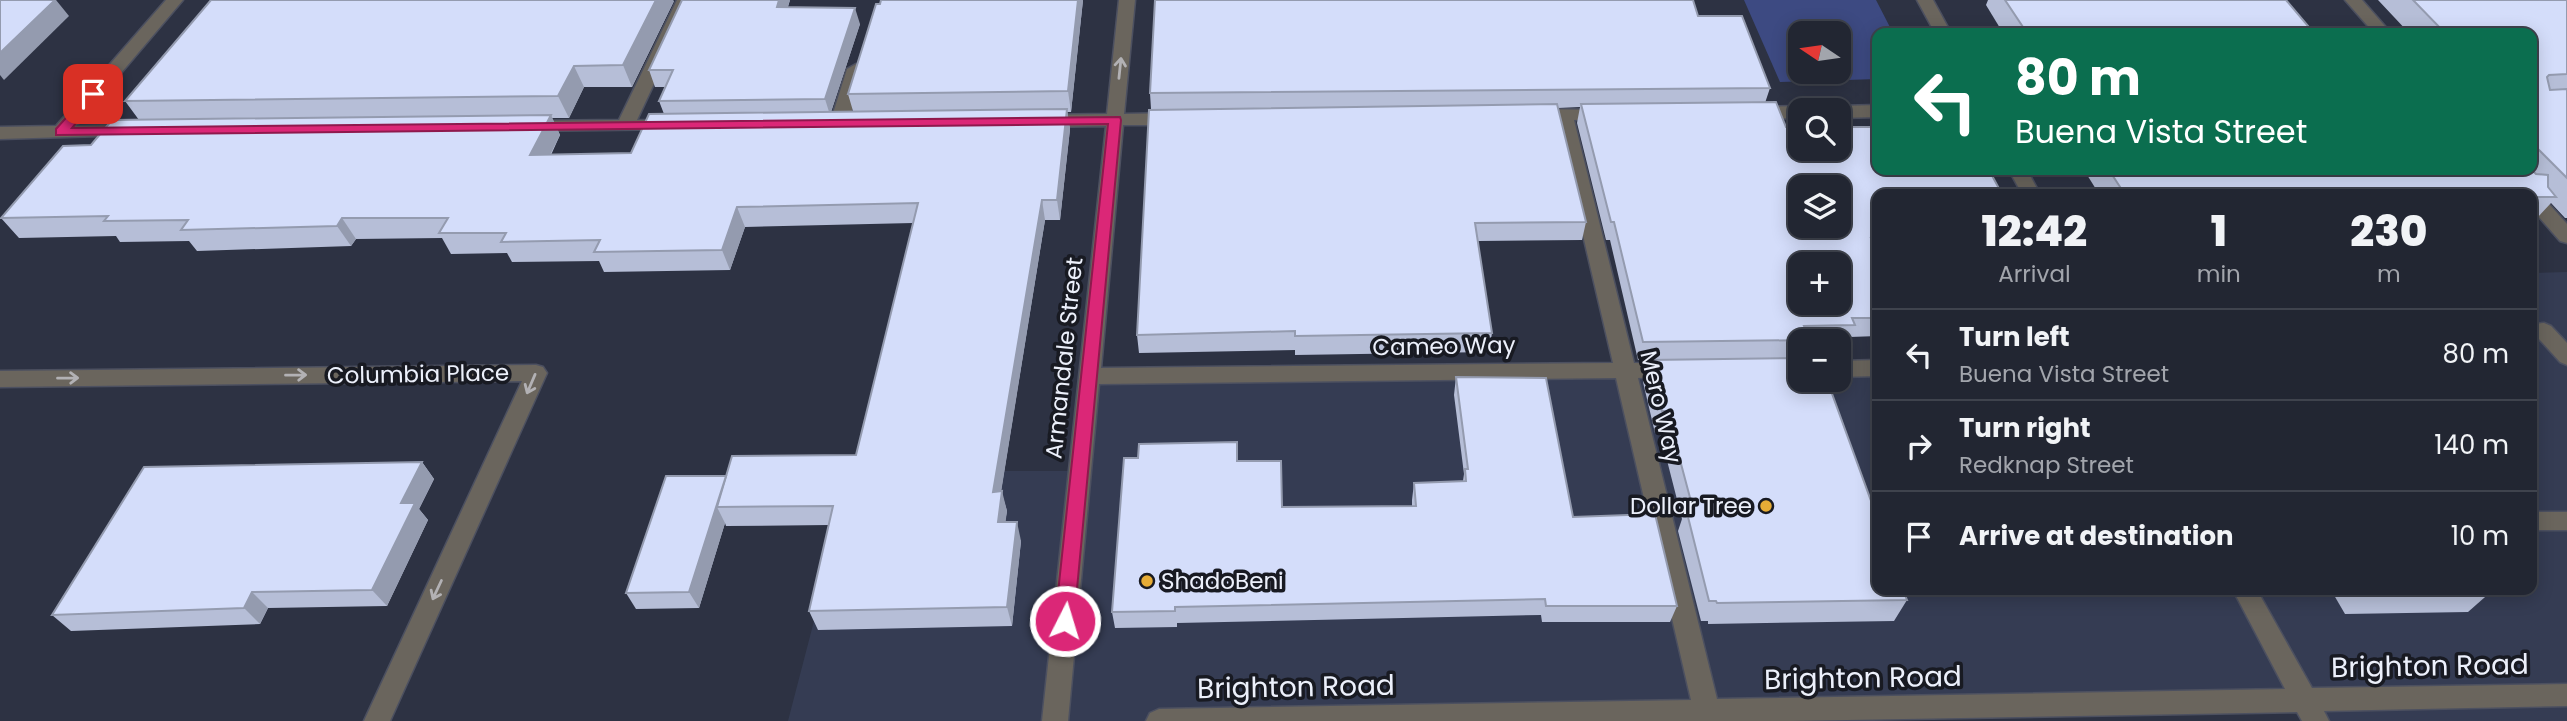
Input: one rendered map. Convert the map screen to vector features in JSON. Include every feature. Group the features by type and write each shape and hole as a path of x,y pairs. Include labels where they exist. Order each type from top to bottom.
{"street":[{"path":"61,132 176,0"},
{"path":"625,126 685,0"},
{"name":"Armandale Street","path":"1055,721 1127,0"},
{"path":"1925,0 1940,28"},
{"path":"2353,0 2378,28"},
{"path":"839,123 862,49"},
{"path":"1851,112 1872,111"},
{"path":"1731,113 1788,112"},
{"path":"1509,116 1619,114"},
{"name":"Mero Way","path":"1564,115 1707,712"},
{"path":"1018,121 1196,119"},
{"path":"514,127 692,125"},
{"path":"0,133 143,131"},
{"path":"2537,203 2567,236"},
{"path":"2537,332 2544,331 2567,357"},
{"path":"1851,369 1872,368"},
{"name":"Cameo Way","path":"1088,376 1693,370"},
{"name":"Columbia Place","path":"0,379 536,373 377,721"},
{"path":"2537,521 2567,521"},
{"path":"2248,595 2310,710"},
{"name":"Brighton Road","path":"1159,721 1707,712 1895,715 2310,710 2567,695"}],"shaded area":[{"path":"1744,0 1876,0 1890,28 1872,28 1872,79 1852,80 1852,21 1788,21 1788,82 1780,82"},
{"path":"2567,272 2567,721 2316,721 2304,699 1159,721 788,721 853,471 1078,471 1088,376 1788,369 1788,392 1851,392 1851,369 1872,368 1872,595 2537,595 2537,273"}],"building":[{"path":"0,0 55,0 0,53"},
{"path":"211,0 656,0 623,65 574,66 558,96 125,101"},
{"path":"682,0 779,0 777,7 855,8 825,99 659,101 673,70 649,70"},
{"path":"881,0 1078,0 1068,91 848,94 876,4 880,4"},
{"path":"1155,0 1693,0 1698,16 1742,16 1770,88 1150,93"},
{"path":"2005,0 2286,0 2310,28 2024,28"},
{"path":"2413,0 2567,0 2567,74 2547,77 2550,90 2567,89 2567,178 2537,148 2537,28 2440,28"},
{"path":"1776,102 1788,127 1788,161 1851,161 1851,127 1872,127 1872,175 1992,175 1999,189 1872,189 1872,318 1852,318 1855,325 1788,329 1788,340 1643,342 1614,222 1611,222 1581,104"},
{"path":"1557,104 1586,222 1475,223 1492,333 1295,336 1295,331 1137,335 1149,110"},
{"path":"1067,109 1057,200 1042,200 993,492 1002,491 998,522 1017,522 1007,607 809,611 833,506 717,507 732,456 856,455 918,203 737,207 722,250 594,252 600,240 501,242 506,233 439,233 448,218 342,218 337,226 181,230 188,220 104,221 108,216 1,218 63,146 91,145 112,120 551,115 530,155 631,153 649,114"},
{"path":"2537,174 2548,175 2548,187 2556,197 2537,197 2537,189 2121,189 2112,175"},
{"name":"Dollar Tree","path":"1788,358 1788,392 1831,392 1872,504 1872,595 1905,595 1907,600 1709,601 1686,509 1693,509 1667,411 1662,411 1649,360"},
{"path":"1456,377 1546,378 1573,517 1655,514 1677,606 1546,606 1545,599 1175,607 1175,611 1112,612 1124,458 1138,458 1139,444 1237,442 1237,461 1281,461 1282,507 1416,506 1414,483 1466,481 1465,469 1468,469"},
{"path":"422,462 401,503 415,503 372,590 252,592 244,608 52,615 144,467"},
{"path":"666,476 726,476 689,592 626,593"}],"place":[{"name":"Dollar Tree","path":"1766,506"},
{"name":"ShadoBeni","path":"1147,581"}],"route":[{"path":"93,94 61,132 1115,120 1065,621"}]}
